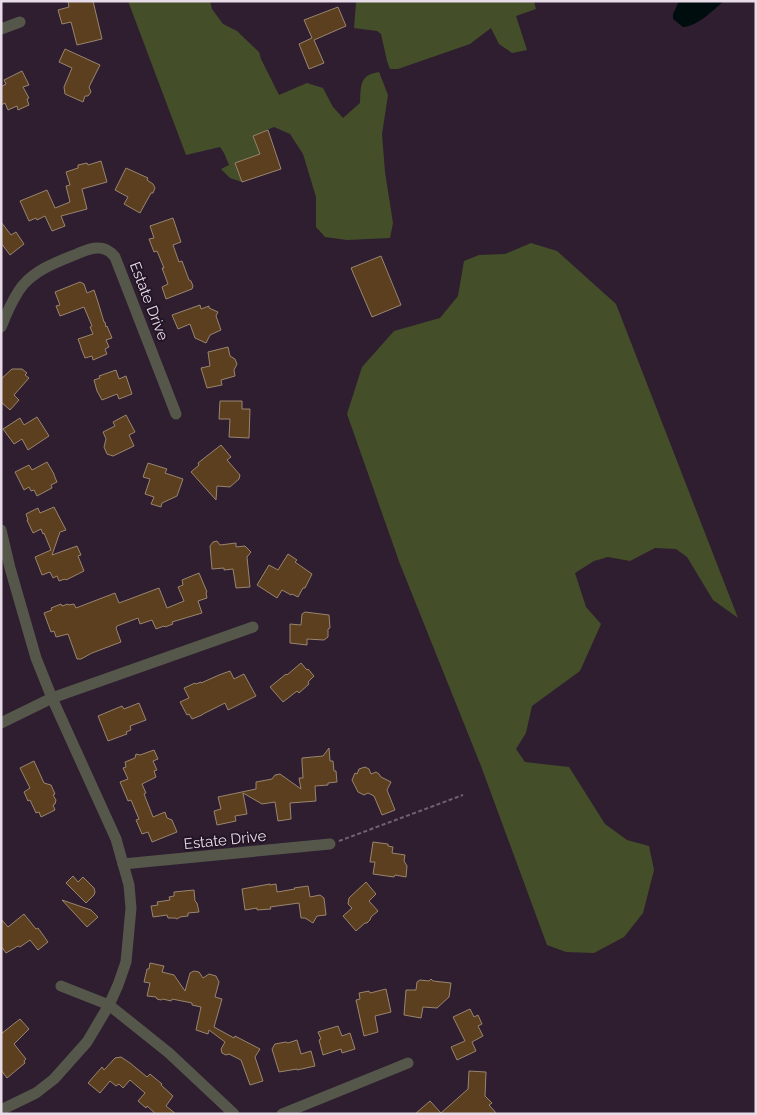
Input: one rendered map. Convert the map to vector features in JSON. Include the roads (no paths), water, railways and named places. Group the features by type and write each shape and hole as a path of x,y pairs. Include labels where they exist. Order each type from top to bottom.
{"street":[{"path":"1,29 20,22"},
{"name":"Estate Drive","path":"1,327 12,302 22,286 48,266 90,248 109,251 116,257 176,414"},
{"path":"1,530 36,658 52,698 116,839 129,885 131,908 126,962 110,1005 87,1042 54,1079 36,1093 1,1110"},
{"path":"1,723 52,698 253,627"},
{"name":"Estate Drive","path":"123,864 330,844"},
{"path":"61,986 110,1005 169,1053 234,1114"},
{"path":"282,1114 408,1063"}]}
